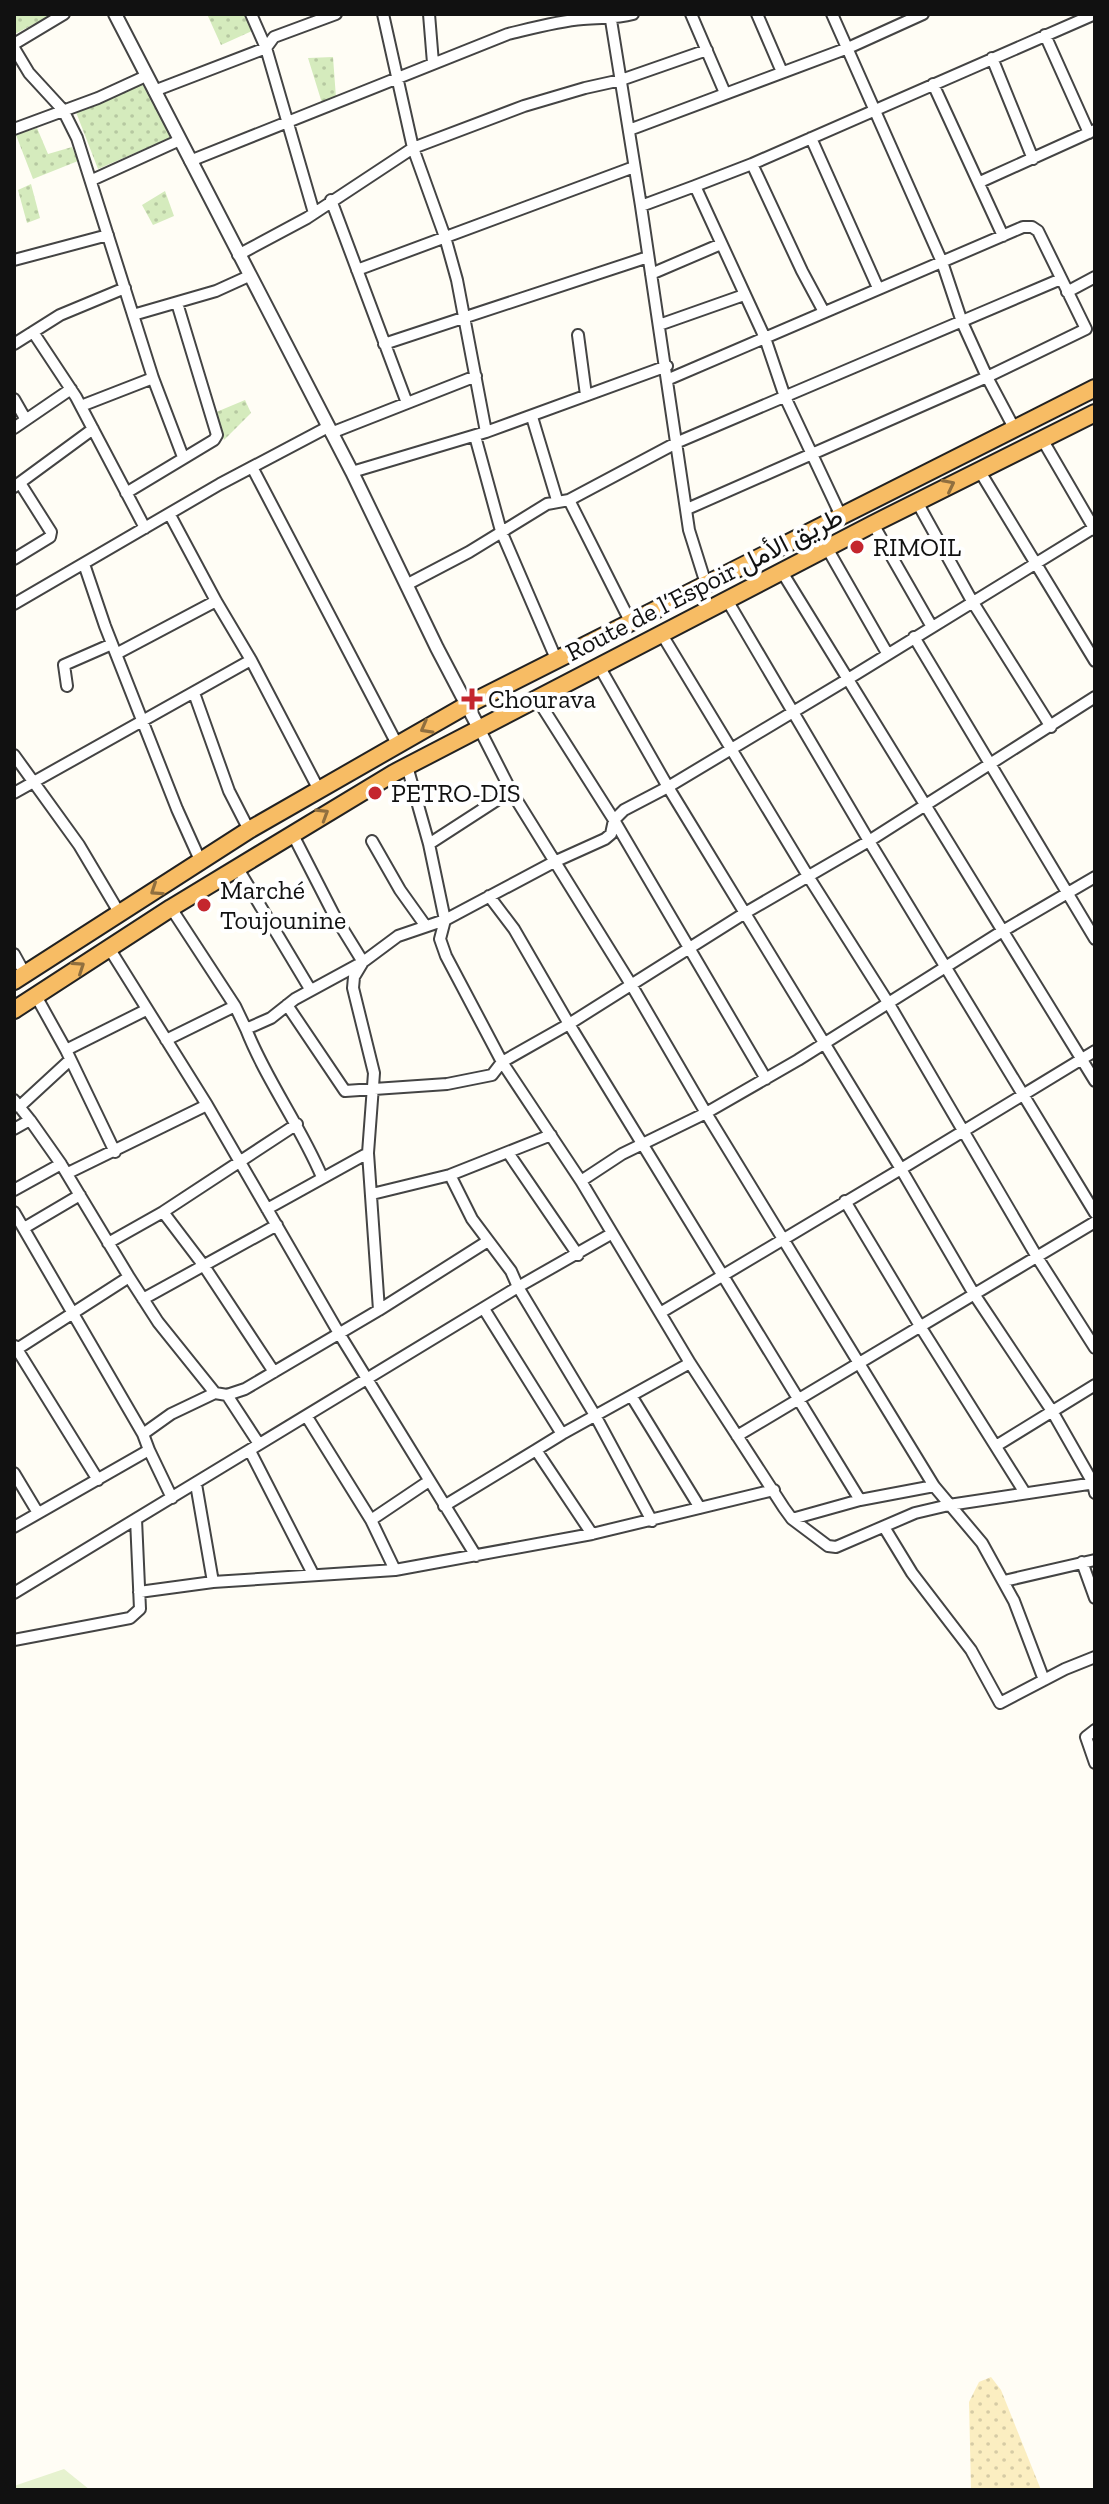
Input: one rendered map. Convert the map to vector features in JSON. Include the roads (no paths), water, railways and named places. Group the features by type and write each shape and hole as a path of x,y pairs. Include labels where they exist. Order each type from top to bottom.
{"highway":[{"name":"Route de l’Espoir طريق الأمل","path":"19,977 249,830 467,705 1095,388"},
{"name":"Route de l’Espoir طريق الأمل","path":"14,1010 237,867 407,766 873,524 1095,413"}],"street":[{"path":"64,14 14,46 29,73 63,110 92,180 153,378 183,457"},
{"path":"115,14 352,472 511,791 934,1486 982,1543 1004,1581 1044,1680"},
{"path":"251,14 266,48 314,213"},
{"path":"154,91 266,48 274,37 336,14"},
{"path":"383,14 413,148 445,237 464,316 476,376 480,434 501,531 557,661"},
{"path":"429,14 433,63"},
{"path":"190,161 508,34 586,18 633,14"},
{"path":"691,14 725,93"},
{"path":"757,14 782,72"},
{"path":"832,14 942,262 962,322 1014,428"},
{"path":"629,130 848,48 905,18 923,14"},
{"path":"641,206 752,164 1095,14"},
{"path":"611,17 669,379 689,530 706,584"},
{"path":"980,182 1092,132 1045,35"},
{"path":"238,255 314,213 413,148 524,106 621,80 707,50"},
{"path":"992,58 1033,159"},
{"path":"14,129 98,98 146,76"},
{"path":"933,84 1003,236"},
{"path":"811,138 878,288"},
{"path":"92,180 122,169 180,140"},
{"path":"752,164 824,312"},
{"path":"357,270 634,167"},
{"path":"695,186 765,338 785,397 841,516"},
{"path":"331,200 407,403"},
{"path":"669,379 1023,227 1038,231 1086,329 987,377 687,509"},
{"path":"14,260 108,235"},
{"path":"651,274 721,244"},
{"path":"384,344 648,257"},
{"path":"133,315 216,291 249,276"},
{"path":"1067,292 1095,277"},
{"path":"406,585 456,560 537,508 557,500 569,500 678,442 1061,279"},
{"path":"14,344 60,315 125,288"},
{"path":"659,325 744,295"},
{"path":"126,493 214,440 217,435 177,303"},
{"path":"33,332 81,406 145,528"},
{"path":"578,335 586,395"},
{"path":"352,472 532,417 544,409 667,366"},
{"path":"14,604 252,467 329,430 476,376"},
{"path":"81,406 153,378"},
{"path":"14,428 71,389"},
{"path":"14,399 26,420"},
{"path":"532,417 557,500"},
{"path":"14,559 44,542 51,532 17,485 93,429"},
{"path":"246,1029 271,1018 310,989 363,962 384,944 425,925 445,920 554,862 605,839 611,834 614,820 624,810 668,787 1095,528 1042,439"},
{"path":"252,467 397,744"},
{"path":"979,470 1095,661"},
{"path":"569,500 631,623"},
{"path":"917,502 972,601 1051,727"},
{"path":"170,515 319,790"},
{"path":"873,524 932,627"},
{"path":"827,548 887,653"},
{"path":"84,564 114,649 200,860"},
{"path":"782,572 1095,1081"},
{"path":"727,600 1095,1213"},
{"path":"67,686 64,665 114,649 216,601"},
{"path":"661,633 1095,1348"},
{"path":"914,637 1095,939"},
{"path":"14,793 251,660"},
{"path":"407,766 429,844 445,920 440,931 442,947 502,1062 581,1181 690,1363 792,1519 828,1546 836,1547 915,1513 1025,1493 1094,1486 1052,1411 974,1294 668,787 599,666"},
{"path":"194,693 229,791 249,830"},
{"path":"536,697 614,820 766,1079"},
{"path":"287,1005 345,1091 447,1084 494,1073 502,1062 869,841 1095,697"},
{"path":"14,755 79,845 120,914"},
{"path":"429,844 511,791"},
{"path":"292,833 334,915 363,962"},
{"path":"372,841 400,890 425,925"},
{"path":"237,867 310,989"},
{"path":"581,1181 622,1154 706,1113 766,1079 1095,877"},
{"path":"489,896 526,949 860,1500"},
{"path":"171,908 235,1006 256,1055 297,1124 322,1177"},
{"path":"109,948 207,1105 340,1335 476,1556"},
{"path":"14,954 19,977"},
{"path":"363,962 354,977 353,988 374,1073 368,1153 379,1310"},
{"path":"36,996 115,1152"},
{"path":"166,1040 235,1006"},
{"path":"146,1010 68,1055 17,1104 68,1173 143,1299 215,1393"},
{"path":"660,1313 1095,1051"},
{"path":"68,1173 207,1105"},
{"path":"14,1129 30,1120"},
{"path":"108,1243 163,1212 297,1124"},
{"path":"372,1194 450,1175 551,1135"},
{"path":"267,1209 368,1153"},
{"path":"509,1154 578,1255"},
{"path":"14,1190 61,1164"},
{"path":"450,1175 464,1207 511,1271 652,1521"},
{"path":"24,1228 80,1195"},
{"path":"845,1201 1025,1493"},
{"path":"14,1212 143,1434 172,1498"},
{"path":"163,1212 204,1266 274,1372"},
{"path":"737,1436 1095,1222"},
{"path":"143,1299 277,1225"},
{"path":"14,1593 518,1287 611,1234"},
{"path":"143,1434 171,1414 215,1393 227,1395 245,1389 340,1335 488,1241"},
{"path":"98,1480 15,1348 129,1277"},
{"path":"484,1309 562,1434"},
{"path":"444,1506 562,1434 690,1363"},
{"path":"996,1446 1095,1385"},
{"path":"227,1395 313,1574"},
{"path":"632,1397 700,1508"},
{"path":"307,1417 371,1520 395,1570"},
{"path":"14,1527 149,1450"},
{"path":"536,1450 592,1534"},
{"path":"14,1473 38,1513"},
{"path":"371,1520 429,1481"},
{"path":"196,1484 213,1582"},
{"path":"792,1519 860,1500 934,1486"},
{"path":"139,1592 213,1582 395,1570 592,1534 774,1490"},
{"path":"14,1640 130,1618 140,1609 136,1519"},
{"path":"884,1527 912,1573 971,1650 997,1701 1004,1703 1044,1680 1095,1657"},
{"path":"1004,1581 1095,1560"},
{"path":"1082,1562 1095,1598"},
{"path":"1095,1730 1086,1737 1095,1763"}],"place":[{"name":"RIMOIL","path":"857,547"},
{"name":"Chourava","path":"472,699"},
{"name":"PETRO-DIS","path":"375,793"},
{"name":"Marché Toujounine","path":"204,905"}]}
